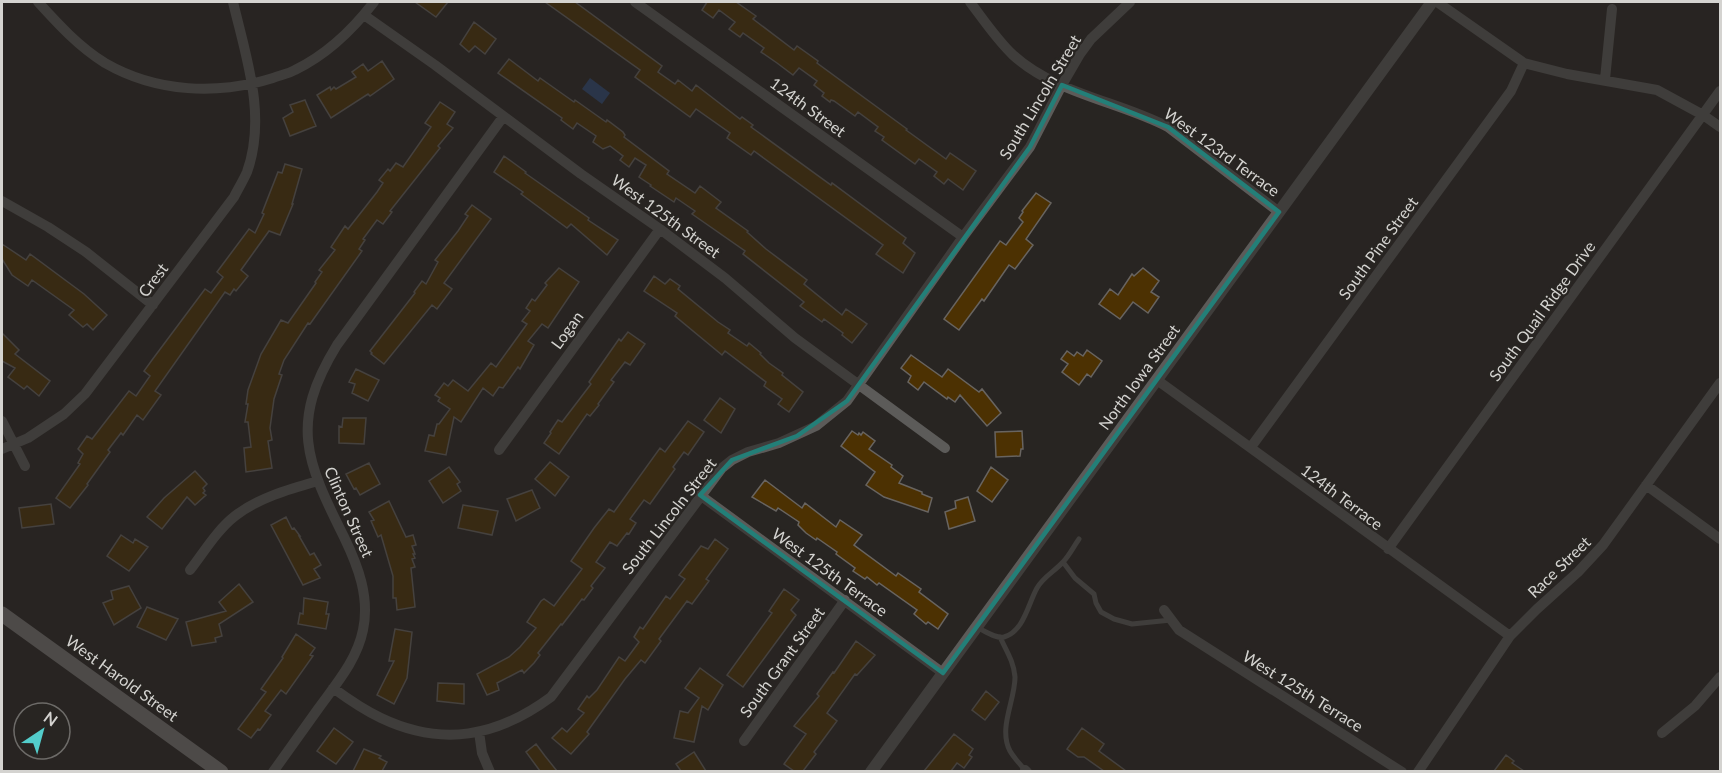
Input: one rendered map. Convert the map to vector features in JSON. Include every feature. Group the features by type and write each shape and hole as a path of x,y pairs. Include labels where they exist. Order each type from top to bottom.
{"main road":[{"name":"West Harold Street","path":"2,614 221,771"}],"street":[{"path":"38,2 69,35 106,63 154,84 212,90 252,84 295,71 345,35 374,2"},
{"name":"Crest","path":"2,449 28,438 64,414 85,394 234,197 247,171 255,130 255,99 233,2"},
{"name":"124th Street","path":"635,2 963,237"},
{"name":"West 123rd Terrace","path":"970,2 1013,55 1047,79 1149,117 1168,127 1279,212"},
{"name":"South Lincoln Street","path":"333,688 378,717 430,735 479,732 523,716 550,697 722,468 748,452 797,436 816,426 847,401 1030,147 1062,85 1091,39 1130,2"},
{"name":"North Iowa Street","path":"871,771 1432,2"},
{"path":"1437,2 1524,63 1567,74 1657,90 1720,127"},
{"path":"1605,80 1612,9"},
{"name":"West 125th Street","path":"364,15 660,229 725,278 795,338 945,448"},
{"name":"South Pine Street","path":"1251,447 1511,91 1524,63"},
{"name":"South Quail Ridge Drive","path":"1388,549 1720,91"},
{"name":"Clinton Street","path":"273,771 356,653 365,613 357,564 322,494 310,458 307,438 309,409 315,388 337,345 503,117"},
{"path":"2,201 86,252 153,305"},
{"name":"Logan","path":"499,450 660,229"},
{"name":"124th Terrace","path":"1157,380 1510,636"},
{"name":"Race Street","path":"1418,771 1510,636 1578,572 1603,545 1720,383"},
{"path":"2,421 25,466"},
{"path":"190,570 215,536 234,517 251,505 318,481"},
{"path":"1646,485 1720,539"},
{"name":"West 125th Terrace","path":"700,495 943,673"},
{"name":"South Grant Street","path":"744,741 845,600"},
{"name":"West 125th Terrace","path":"1164,610 1179,630 1402,771"},
{"path":"1662,733 1695,706 1720,677"},
{"path":"479,732 482,753 490,771"}],"lane":[{"path":"1000,638 1013,631 1031,604 1037,588 1063,562 1078,538"},
{"path":"1063,562 1075,578 1094,594 1101,612 1114,620 1132,624 1172,620"},
{"path":"976,627 1000,638 1013,663 1015,677 1007,714 1006,732 1010,750 1026,771"}],"highlighted area":[{"path":"1062,85 1168,127 1279,212 943,673 700,495 732,460 797,436 847,401 1030,147"}],"water":[{"path":"590,78 610,93 602,104 582,89"}],"building":[{"path":"415,2 448,2 436,17"},
{"path":"545,2 575,2 662,66 658,72 675,84 678,80 692,91 696,85 906,238 903,243 915,253 903,273 876,254 883,245 754,151 751,155 727,138 730,133 696,109 690,117 635,77 640,70"},
{"path":"707,2 736,2 756,16 753,19 794,50 797,46 818,61 817,63 946,159 950,153 976,171 963,190 948,179 944,184 934,176 937,172 919,159 915,164 882,140 884,137 875,131 878,127 858,112 855,116 834,101 830,102 822,96 824,93 814,85 817,81 799,68 793,75 761,52 764,48 743,33 740,37 729,29 735,22 719,10 713,18 702,10"},
{"path":"474,22 496,39 485,54 475,46 469,52 460,44"},
{"path":"509,59 538,81 540,78 574,102 575,100 606,122 607,120 623,132 624,137 669,171 667,174 695,193 700,186 721,202 716,208 748,231 766,249 807,280 804,284 842,315 846,309 867,324 852,343 824,319 822,322 800,306 804,302 743,254 745,251 692,214 695,211 676,198 674,202 639,177 646,165 635,158 629,167 620,160 623,156 610,146 603,149 593,142 596,136 577,123 573,129 561,120 562,118 498,73"},
{"path":"382,61 394,79 370,96 368,94 331,118 317,95 330,87 331,90 334,87 336,89 356,77 352,72 363,64 368,71"},
{"path":"305,100 316,126 290,136 283,118 293,112 290,105"},
{"path":"440,102 455,112 447,124 453,128 390,211 392,212 383,224 377,220 363,239 365,240 359,249 362,251 310,324 308,323 284,360 274,399 270,428 272,440 268,441 272,468 246,472 244,448 251,447 248,422 245,422 248,404 246,404 248,390 261,354 281,320 288,323 316,283 322,272 319,270 335,250 331,247 345,226 348,229 377,192 383,183 379,180 396,163 403,167 431,127 425,123"},
{"path":"504,156 618,240 607,255 571,224 567,228 494,172"},
{"path":"285,164 302,169 293,204 280,235 269,231 241,270 248,276 236,291 234,289 230,295 225,292 155,391 161,395 143,420 137,415 123,435 121,433 108,450 110,452 88,485 70,508 56,498 80,464 78,463 83,454 78,449 87,436 92,439 129,391 136,396 150,376 144,371 152,360 205,289 211,293 223,277 217,272 249,229 255,233 278,172 282,173"},
{"path":"1036,193 1051,203 1026,239 1033,245 1015,269 1009,265 984,301 982,299 959,330 944,319 1000,241 1006,245 1023,222 1019,218 1022,211"},
{"path":"472,205 491,219 444,283 452,289 437,309 432,305 384,364 370,351 422,281 426,284 438,262 435,260 458,231 468,216 465,214"},
{"path":"2,244 26,260 30,254 84,294 107,315 93,330 87,324 83,327 69,315 74,310 32,280 28,286 12,275 2,259"},
{"path":"559,268 579,282 548,328 542,324 528,341 534,345 520,369 518,367 503,388 499,387 493,396 483,388 461,422 454,417 446,455 425,451 429,435 434,436 437,424 450,409 438,401 440,398 435,395 444,383 448,386 453,380 468,391 491,363 496,367 527,324 522,321 530,311 526,308 532,299 535,301 547,285 545,283"},
{"path":"1143,268 1159,281 1151,292 1159,297 1148,313 1133,302 1120,319 1099,304 1110,289 1118,295 1132,274 1134,276"},
{"path":"654,276 665,284 670,279 680,286 678,289 730,330 728,333 747,346 749,343 803,392 789,412 778,404 782,399 764,386 766,382 725,351 722,355 675,316 677,313 644,291"},
{"path":"628,332 645,344 630,365 625,362 611,380 614,382 599,405 590,416 587,414 559,454 544,443 550,432 558,420 562,422 591,384 589,382 619,339 621,341"},
{"path":"2,333 19,350 15,354 50,381 39,396 27,386 24,389 8,377 15,368 2,361"},
{"path":"1087,350 1102,361 1091,377 1087,374 1079,385 1062,372 1068,364 1061,359 1067,351 1074,356 1077,352 1083,356"},
{"path":"911,355 942,377 948,369 979,392 982,389 1001,413 987,426 960,395 955,402 948,397 947,399 924,382 918,390 908,382 911,376 901,368"},
{"path":"356,369 379,380 368,401 352,393 355,384 349,382"},
{"path":"720,398 735,409 721,433 704,420"},
{"path":"343,418 366,418 364,444 339,443 339,426 342,427"},
{"path":"688,421 704,432 688,455 684,452 650,504 644,500 630,519 636,523 629,534 627,533 617,546 610,542 596,562 605,568 591,586 593,588 538,653 540,655 534,663 524,673 522,670 497,683 499,690 487,695 477,674 509,657 536,628 527,622 544,599 554,606 582,569 571,561 594,528 609,509 614,512 660,448 665,452"},
{"path":"852,431 858,435 863,432 875,441 869,449 903,476 899,483 932,498 928,512 884,497 866,485 875,472 841,446"},
{"path":"1022,431 1023,449 1021,449 1020,456 996,457 995,432"},
{"path":"550,462 569,477 555,496 535,479"},
{"path":"369,463 380,484 360,495 346,474"},
{"path":"449,467 460,482 457,484 461,491 443,503 429,481"},
{"path":"991,467 1008,480 992,502 977,491"},
{"path":"195,471 207,484 203,488 205,491 203,493 206,495 195,505 187,497 162,529 147,517 164,498"},
{"path":"765,480 802,508 805,503 836,527 840,520 862,535 854,545 896,576 898,573 921,589 919,592 948,614 938,629 928,622 926,624 914,614 917,610 879,583 877,585 867,577 865,579 853,571 855,568 836,554 837,552 806,533 798,525 799,522 778,508 776,511 752,497"},
{"path":"532,490 540,508 516,521 507,499"},
{"path":"968,497 975,521 949,529 945,512 956,508 955,501"},
{"path":"389,501 406,537 413,535 416,545 412,546 415,558 412,559 415,567 411,568 415,607 397,610 396,598 393,598 393,576 381,535 378,537 371,521 374,520 369,512"},
{"path":"51,504 54,524 22,528 19,508"},
{"path":"463,505 498,511 492,535 458,528"},
{"path":"286,517 310,555 314,553 321,565 314,569 320,578 303,585 271,525"},
{"path":"121,535 133,543 135,539 148,547 129,571 107,556"},
{"path":"715,539 728,549 706,579 709,581 692,604 687,601 659,639 661,641 645,663 641,660 625,679 587,732 589,734 571,754 552,738 562,728 567,732 584,713 578,709 587,696 589,698 597,690 619,657 625,661 639,642 634,637 640,627 643,629 666,596 670,599 685,579 679,575 701,546 708,549"},
{"path":"239,584 253,602 219,624 222,636 215,638 216,642 192,646 186,622 226,611 219,602"},
{"path":"129,586 141,608 114,625 103,603 113,599 111,591"},
{"path":"784,589 799,600 791,610 796,615 743,687 727,675 772,613 769,611"},
{"path":"304,598 328,602 326,614 329,614 326,629 298,624 300,613 303,614"},
{"path":"147,607 178,619 166,640 137,627"},
{"path":"395,629 412,632 407,678 394,704 377,695 394,661 389,661"},
{"path":"296,634 315,648 310,655 313,656 286,694 281,690 265,711 271,715 251,738 238,729 266,692 261,689 283,658"},
{"path":"856,641 875,655 857,675 855,674 827,713 837,721 814,752 816,754 803,771 794,771 784,764 806,734 794,726 819,696 817,694"},
{"path":"700,668 723,685 708,710 702,706 694,742 674,738 680,711 688,713 699,698 685,688"},
{"path":"438,683 464,684 464,704 437,701"},
{"path":"986,691 999,702 985,720 972,710"},
{"path":"334,728 353,742 336,764 317,751"},
{"path":"1082,728 1104,744 1099,751 1126,771 1104,771 1084,757 1078,757 1067,749"},
{"path":"954,734 973,749 969,755 972,757 964,768 957,763 951,771 924,771"},
{"path":"536,744 557,771 540,771 526,752"},
{"path":"364,749 381,756 379,758 387,762 382,771 353,771"},
{"path":"694,752 706,771 681,771 676,764"},
{"path":"1506,755 1514,761 1512,763 1524,771 1494,771"}]}
